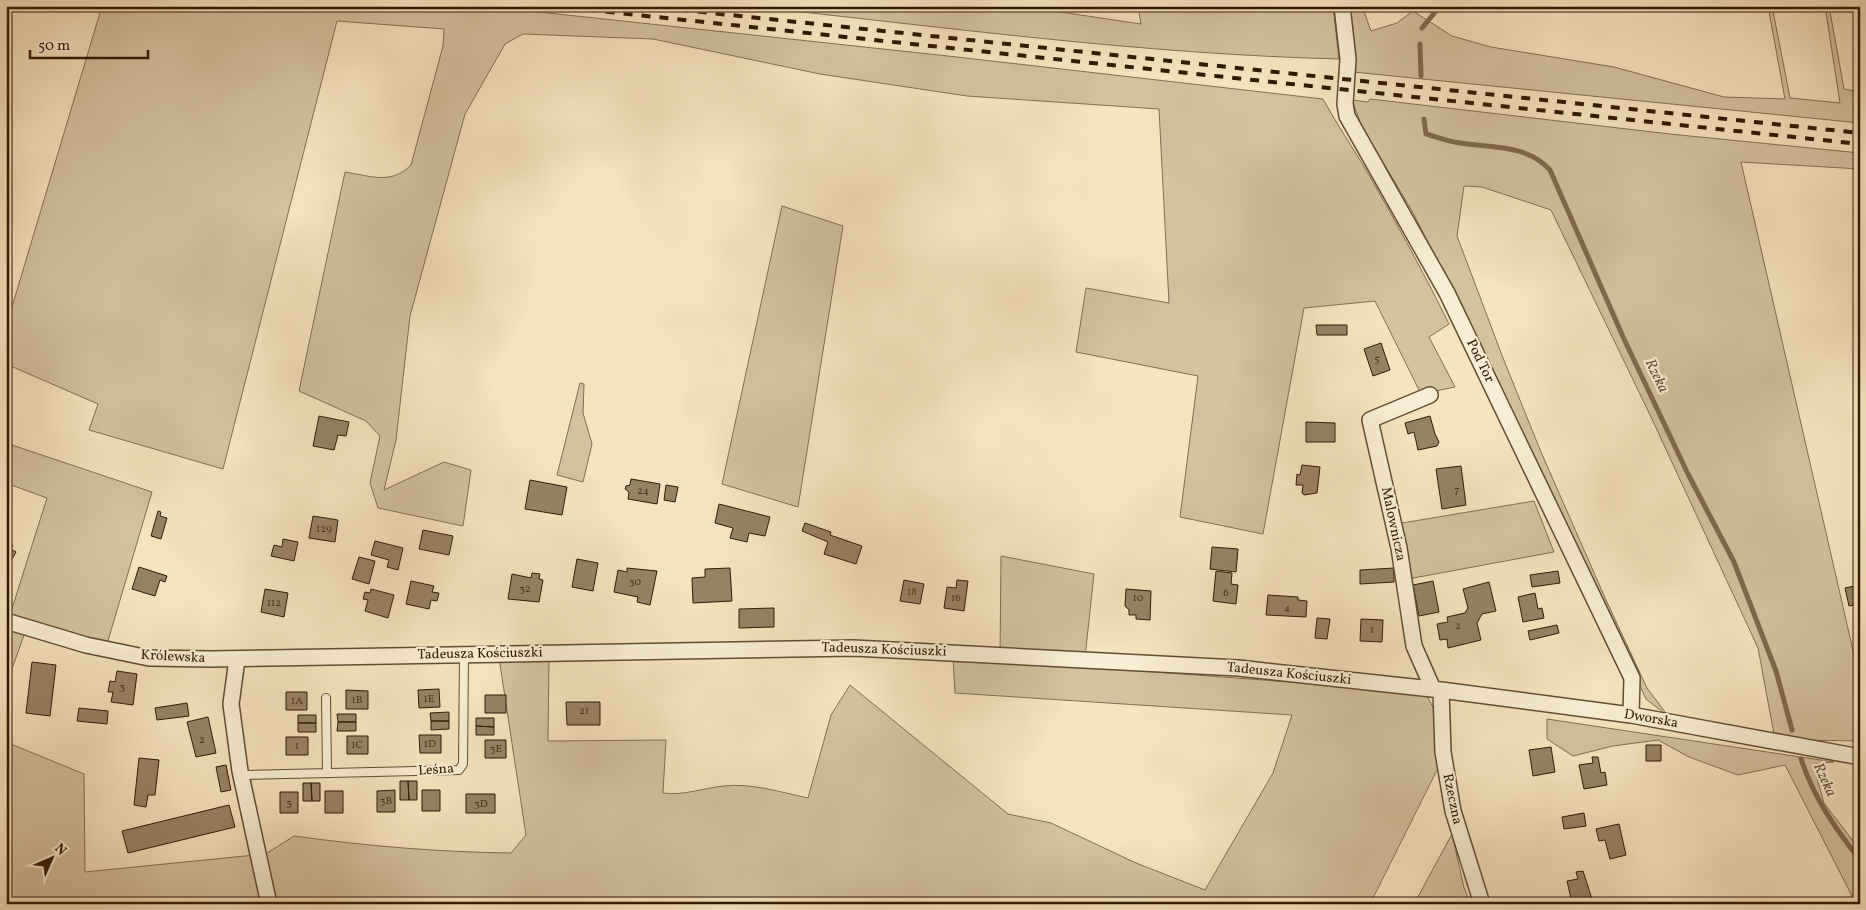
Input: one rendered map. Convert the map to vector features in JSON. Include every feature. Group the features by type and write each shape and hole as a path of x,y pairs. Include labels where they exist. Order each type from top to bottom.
{"street":[{"name":"Pod Tor","path":"1342,6 1348,59 1345,104 1350,122 1400,206 1447,293 1632,678 1631,715"},
{"name":"Malownicza","path":"1430,395 1370,420 1398,548 1414,646 1437,690"},
{"name":"Królewska","path":"6,621 86,645 148,658 237,659 327,656"},
{"name":"Tadeusza Kościuszki","path":"327,656 854,648 1238,668 1437,690"},
{"path":"237,659 231,704 240,775 269,904"},
{"name":"Dworska","path":"1437,690 1631,715 1860,757"},
{"name":"Rzeczna","path":"1437,690 1443,752 1453,811 1482,904"}],"lane":[{"name":"Leśna","path":"240,775 459,770 462,764 464,654"},
{"path":"326,698 327,773"}],"shaded area":[{"path":"102,6 483,6 1323,99 1390,212 1449,324 1429,337 1455,387 1421,394 1375,301 1304,308 1263,534 1180,517 1198,376 1076,352 1086,288 1169,303 1159,109 967,96 820,74 653,39 523,34 505,44 465,114 410,316 396,440 384,490 444,462 471,470 463,526 378,508 370,483 380,436 366,421 299,391 345,172 380,178 396,175 411,165 443,46 444,29 337,21 223,469 89,430 98,404 6,364 6,327"},
{"path":"747,6 1020,6 1141,24 1138,6 1333,6 1339,59 1191,52 1117,46"},
{"path":"1349,6 1362,6 1371,31 1397,23 1413,11 1452,36 1491,47 1614,67 1724,97 1785,99 1768,6 1772,6 1790,98 1840,103 1825,6 1829,6 1844,89 1860,92 1860,123 1353,72 1353,29"},
{"path":"1370,99 1670,134 1860,153 1860,169 1741,162 1860,681 1860,741 1800,740 1774,734 1758,648 1651,417 1551,210 1482,187 1464,186 1457,236 1503,358 1541,452 1606,600 1647,688 1668,716 1646,699 1496,376 1412,211 1362,127 1352,100 1368,102"},
{"path":"782,206 843,226 798,507 722,484"},
{"path":"580,383 584,384 583,413 592,444 583,482 557,475"},
{"path":"6,435 12,445 152,492 107,644 10,615 47,498 6,483"},
{"path":"1534,501 1554,552 1408,579 1396,524"},
{"path":"1001,556 1094,574 1085,657 1000,655"},
{"path":"6,629 24,635 6,686"},
{"path":"549,657 548,741 666,740 663,793 686,793 734,785 766,789 808,798 831,715 850,685 1008,814 1051,823 1136,863 1205,890 1273,773 1292,715 955,693 953,657 1411,691 1427,696 1436,713 1439,766 1370,904 273,904 264,855 294,836 402,848 511,853 526,835 499,658"},
{"path":"1547,719 1834,762 1813,764 1824,803 1860,850 1860,898 1853,898 1785,765 1738,775 1689,757 1658,740 1613,746 1573,756 1547,739"},
{"path":"6,742 84,774 85,872 255,855 265,904 6,904"},
{"path":"1452,834 1464,888 1471,904 1414,904"}],"building":[{"path":"1316,325 1347,325 1347,335 1317,335"},
{"path":"1381,343 1390,370 1373,376 1364,349"},
{"path":"319,416 349,422 346,436 338,435 334,450 313,446"},
{"path":"1430,416 1439,442 1437,446 1418,450 1414,432 1408,434 1405,423"},
{"path":"1306,422 1335,423 1335,442 1306,442"},
{"path":"1302,465 1320,467 1317,493 1304,495 1302,493 1303,485 1296,485 1297,474 1300,475"},
{"path":"1461,466 1466,505 1442,509 1436,469"},
{"path":"631,479 660,484 657,504 628,499 629,492 625,489 626,486 630,485"},
{"path":"530,480 567,487 562,515 525,509"},
{"path":"666,485 678,487 675,502 664,500"},
{"path":"719,504 770,517 765,536 749,533 747,542 730,538 733,528 715,523"},
{"path":"158,511 161,512 160,516 167,518 161,539 151,536"},
{"path":"313,516 338,520 335,542 309,538"},
{"path":"805,523 831,532 830,535 862,546 856,564 824,554 828,542 802,531"},
{"path":"423,530 453,536 449,555 419,549"},
{"path":"283,539 298,542 294,561 271,556 274,545 282,547"},
{"path":"375,541 403,548 398,570 387,567 389,560 371,555"},
{"path":"7,542 13,545 11,549 16,552 6,570"},
{"path":"1212,547 1238,549 1236,572 1210,569"},
{"path":"359,557 375,561 369,584 352,579"},
{"path":"577,559 598,563 593,591 572,587"},
{"path":"139,567 167,576 165,582 160,580 155,596 132,589"},
{"path":"627,568 657,571 650,605 637,602 638,597 614,592 618,570 627,572"},
{"path":"730,568 732,601 693,603 692,578 705,577 705,569"},
{"path":"1394,568 1394,582 1360,584 1360,570"},
{"path":"1216,571 1232,573 1231,584 1238,585 1236,604 1213,601"},
{"path":"1558,571 1560,583 1532,587 1530,575"},
{"path":"532,573 540,574 539,579 543,580 539,602 508,599 512,574 531,578"},
{"path":"904,580 924,584 920,604 900,601"},
{"path":"957,580 968,581 964,611 944,608 947,587 956,588"},
{"path":"411,581 434,586 432,592 439,593 437,601 431,600 429,609 406,604"},
{"path":"1433,581 1439,612 1419,616 1413,585"},
{"path":"1489,582 1496,611 1482,614 1477,623 1481,640 1448,648 1447,639 1440,640 1437,624 1448,622 1447,617 1465,613 1468,608 1463,589"},
{"path":"1860,585 1860,604 1849,606 1845,588"},
{"path":"265,589 288,593 284,617 261,612"},
{"path":"371,589 394,595 388,618 365,611 368,600 363,599 365,592 370,593"},
{"path":"1126,589 1151,591 1150,620 1136,619 1136,615 1129,615 1129,610 1125,606"},
{"path":"1535,593 1538,609 1542,608 1544,618 1523,622 1518,597"},
{"path":"1268,595 1298,597 1298,600 1307,601 1306,617 1266,615"},
{"path":"774,608 774,627 739,628 739,609"},
{"path":"1317,618 1330,619 1327,639 1315,638"},
{"path":"1361,619 1383,620 1382,642 1360,641"},
{"path":"1557,625 1559,633 1530,640 1528,631"},
{"path":"32,662 56,665 50,716 26,713"},
{"path":"117,671 137,674 133,705 111,702 113,692 108,692 110,681 115,682"},
{"path":"439,689 440,707 419,708 418,690"},
{"path":"346,690 368,691 368,709 346,709"},
{"path":"286,692 307,692 307,710 286,710"},
{"path":"485,695 506,695 506,713 485,713"},
{"path":"566,702 600,702 600,725 567,725"},
{"path":"187,703 189,716 157,720 155,708"},
{"path":"79,708 108,711 107,724 77,721"},
{"path":"449,712 449,721 431,721 430,713"},
{"path":"337,714 356,714 356,722 338,722"},
{"path":"298,715 316,715 316,723 298,723"},
{"path":"208,717 216,753 196,757 187,722"},
{"path":"476,718 494,718 494,727 476,726"},
{"path":"431,721 449,721 449,729 431,730"},
{"path":"338,722 356,722 356,731 337,731"},
{"path":"298,723 316,723 316,732 298,732"},
{"path":"476,726 494,727 494,735 476,735"},
{"path":"419,735 441,735 441,753 420,753"},
{"path":"347,736 368,736 368,754 347,754"},
{"path":"286,737 308,737 308,755 286,755"},
{"path":"485,740 506,740 506,758 485,758"},
{"path":"1646,745 1661,745 1661,761 1646,761"},
{"path":"1551,747 1555,772 1533,776 1529,750"},
{"path":"1592,757 1598,757 1601,773 1605,772 1607,785 1584,789 1579,765 1593,763"},
{"path":"139,758 159,760 155,795 148,795 146,807 134,805"},
{"path":"226,765 231,790 221,792 216,767"},
{"path":"400,781 408,781 409,800 400,800"},
{"path":"408,781 417,781 417,800 409,800"},
{"path":"303,783 311,783 312,801 303,801"},
{"path":"311,783 320,783 320,801 312,801"},
{"path":"395,790 395,812 377,812 377,791"},
{"path":"422,790 440,790 440,811 422,811"},
{"path":"325,791 343,791 343,813 325,813"},
{"path":"280,792 298,792 298,813 280,813"},
{"path":"466,794 495,794 495,813 466,813"},
{"path":"229,805 235,827 128,853 122,831"},
{"path":"1584,813 1586,826 1564,829 1562,817"},
{"path":"1619,824 1626,855 1610,859 1605,840 1599,841 1596,829"},
{"path":"1583,871 1592,899 1572,903 1567,881 1578,879 1576,872"}],"waterway":[{"name":"Rzeka","path":"1422,28 1440,6"},
{"name":"Rzeka","path":"1420,44 1421,76"},
{"name":"Rzeka","path":"1424,119 1426,134 1447,141 1519,151 1541,162 1550,170 1624,339 1688,474 1734,562 1776,671 1792,730"},
{"name":"Rzeka","path":"1801,759 1812,787 1826,812 1860,860"}],"railway":[{"path":"552,6 1860,144"},
{"path":"644,6 1860,133"}]}
